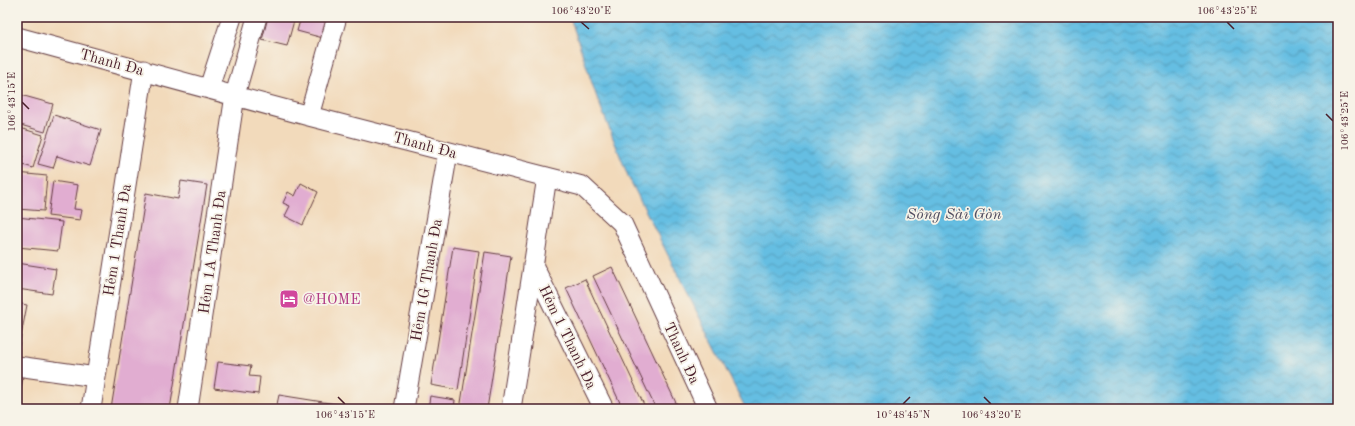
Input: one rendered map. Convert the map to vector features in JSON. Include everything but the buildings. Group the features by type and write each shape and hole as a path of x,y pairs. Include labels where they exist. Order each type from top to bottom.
{"street":[{"path":"209,88 232,17"},
{"name":"Hẻm 1A Thanh Đa","path":"188,409 235,95 257,17"},
{"path":"309,116 337,17"},
{"name":"Thanh Đa","path":"17,37 144,70 309,116 582,186 622,223 708,409"},
{"name":"Hẻm 1 Thanh Đa","path":"91,409 144,70"},
{"name":"Hẻm 1G Thanh Đa","path":"404,409 448,152"},
{"name":"Hẻm 1 Thanh Đa","path":"511,409 547,177"},
{"name":"Hẻm 1 Thanh Đa","path":"533,265 604,409"},
{"path":"17,366 96,377"}],"water":[{"name":"Sông Sài Gòn","path":"570,17 1338,17 1338,409 746,409 628,176 596,95"}],"place":[{"name":"@HOME","path":"289,299"}]}
